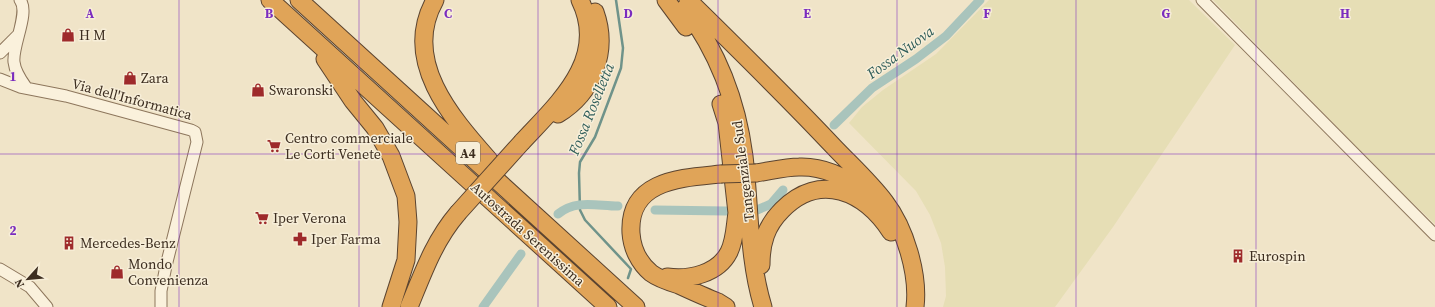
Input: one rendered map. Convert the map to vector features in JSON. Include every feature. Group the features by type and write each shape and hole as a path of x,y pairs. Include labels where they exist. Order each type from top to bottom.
{"highway":[{"name":"Autostrada Serenissima","path":"270,0 608,307"},
{"name":"Autostrada Serenissima","path":"299,0 636,307"},
{"name":"A4","path":"435,0 424,29 425,52 429,74 439,97 473,143 543,222"},
{"name":"A4","path":"409,307 433,249 445,228 539,125 580,73 586,55 588,28 580,0"},
{"name":"A4","path":"539,125 567,109 583,93 593,76 598,57 600,38 596,17 589,0"},
{"name":"Tangenziale Sud","path":"666,0 692,38 713,78 727,123 741,253 751,307"},
{"name":"Tangenziale Sud","path":"678,0 709,44 721,68 739,122 744,157 752,252 762,307"},
{"path":"688,0 770,81 885,202 903,237 914,270 917,294 915,307"},
{"name":"A4","path":"312,38 353,101 375,128 400,177 406,196 408,222 406,260 391,307"},
{"path":"726,307 718,302 664,281 651,273 639,259 632,240 632,218 639,202 651,190 665,182 684,178 800,167 827,172 846,178 877,202 903,237"},
{"path":"768,307 761,259 766,233 773,219 787,205 805,192 823,189 844,192 862,201 881,217 894,237 902,257 912,307"},
{"path":"651,273 668,278 688,278 711,270 721,262 729,252 737,213"}],"street":[{"path":"20,0 24,11 18,34 14,62 16,71 26,87"},
{"path":"1202,0 1435,235"},
{"path":"2,48 18,34"},
{"name":"Via dell'Informatica","path":"0,79 20,87 26,87 95,104 195,132 198,142 166,266 161,291 161,307"},
{"path":"0,269 30,287 47,307"}],"shaded area":[{"path":"989,0 1189,0 1235,45 1113,227 1055,307 943,307 946,296 945,267 941,243 930,215 916,191 849,123 862,107 883,90 936,54"},
{"path":"1213,0 1435,0 1435,224 1398,189"}],"waterway":[{"name":"Fossa Roselletta","path":"616,0 623,48 621,68 595,137 580,162 580,210 585,220 631,269 628,278"},
{"name":"Fossa Nuova","path":"834,125 872,88 916,59 946,36 980,0"},
{"name":"Fossa Nuova","path":"757,210 771,204 783,190"},
{"name":"Fossa Nuova","path":"558,214 565,209 579,205 587,204 618,206"},
{"name":"Fossa Nuova","path":"655,210 726,211"},
{"name":"Fossa Nuova","path":"483,307 521,254"}],"place":[{"name":"H M","path":"68,35"},
{"name":"Zara","path":"130,78"},
{"name":"Swaronski","path":"258,90"},
{"name":"Centro commerciale Le Corti Venete","path":"274,146"},
{"name":"Iper Verona","path":"262,218"},
{"name":"Iper Farma","path":"300,239"},
{"name":"Mercedes-Benz","path":"69,243"},
{"name":"Eurospin","path":"1238,256"},
{"name":"Mondo Convenienza","path":"117,272"}]}
